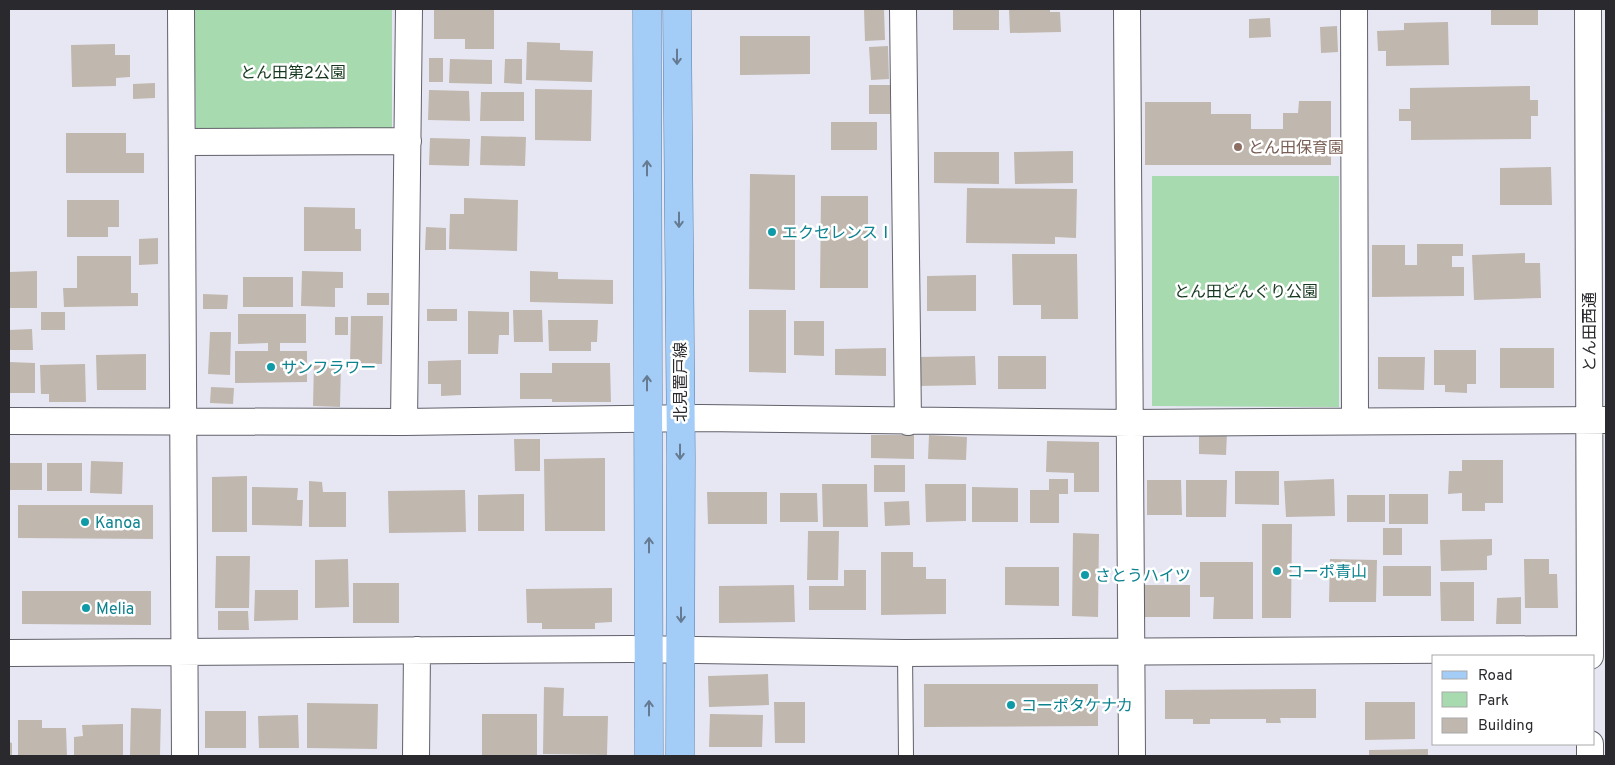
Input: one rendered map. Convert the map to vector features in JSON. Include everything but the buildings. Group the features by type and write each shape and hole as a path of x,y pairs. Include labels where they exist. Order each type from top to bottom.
{"main road":[{"name":"北見置戸線","path":"646,9 649,756"},
{"name":"北見置戸線","path":"677,9 680,756"}],"street":[{"path":"180,9 185,756"},
{"path":"404,422 409,9"},
{"path":"903,9 908,422"},
{"path":"1127,9 1132,756"},
{"path":"1354,9 1355,421"},
{"name":"とん田西通","path":"1588,9 1598,238 1598,420 1594,645"},
{"path":"182,142 408,141"},
{"path":"9,421 404,422 680,419 1130,423 1598,420"},
{"path":"9,653 681,649 905,654 1594,645"},
{"path":"416,756 417,650"}],"lane":[{"path":"905,654 906,756"}],"green space":[{"name":"とん田第2公園","path":"194,9 392,9 392,135 196,135"},
{"name":"とん田どんぐり公園","path":"1152,176 1339,176 1339,407 1152,406"}],"place":[{"name":"とん田保育園","path":"1238,147"},
{"name":"エクセレンスⅠ","path":"772,232"},
{"name":"サンフラワー","path":"271,367"},
{"name":"Kanoa","path":"85,522"},
{"name":"コーポ青山","path":"1277,571"},
{"name":"さとうハイツ","path":"1085,575"},
{"name":"Melia","path":"86,608"},
{"name":"コーポタケナカ","path":"1011,705"}]}
